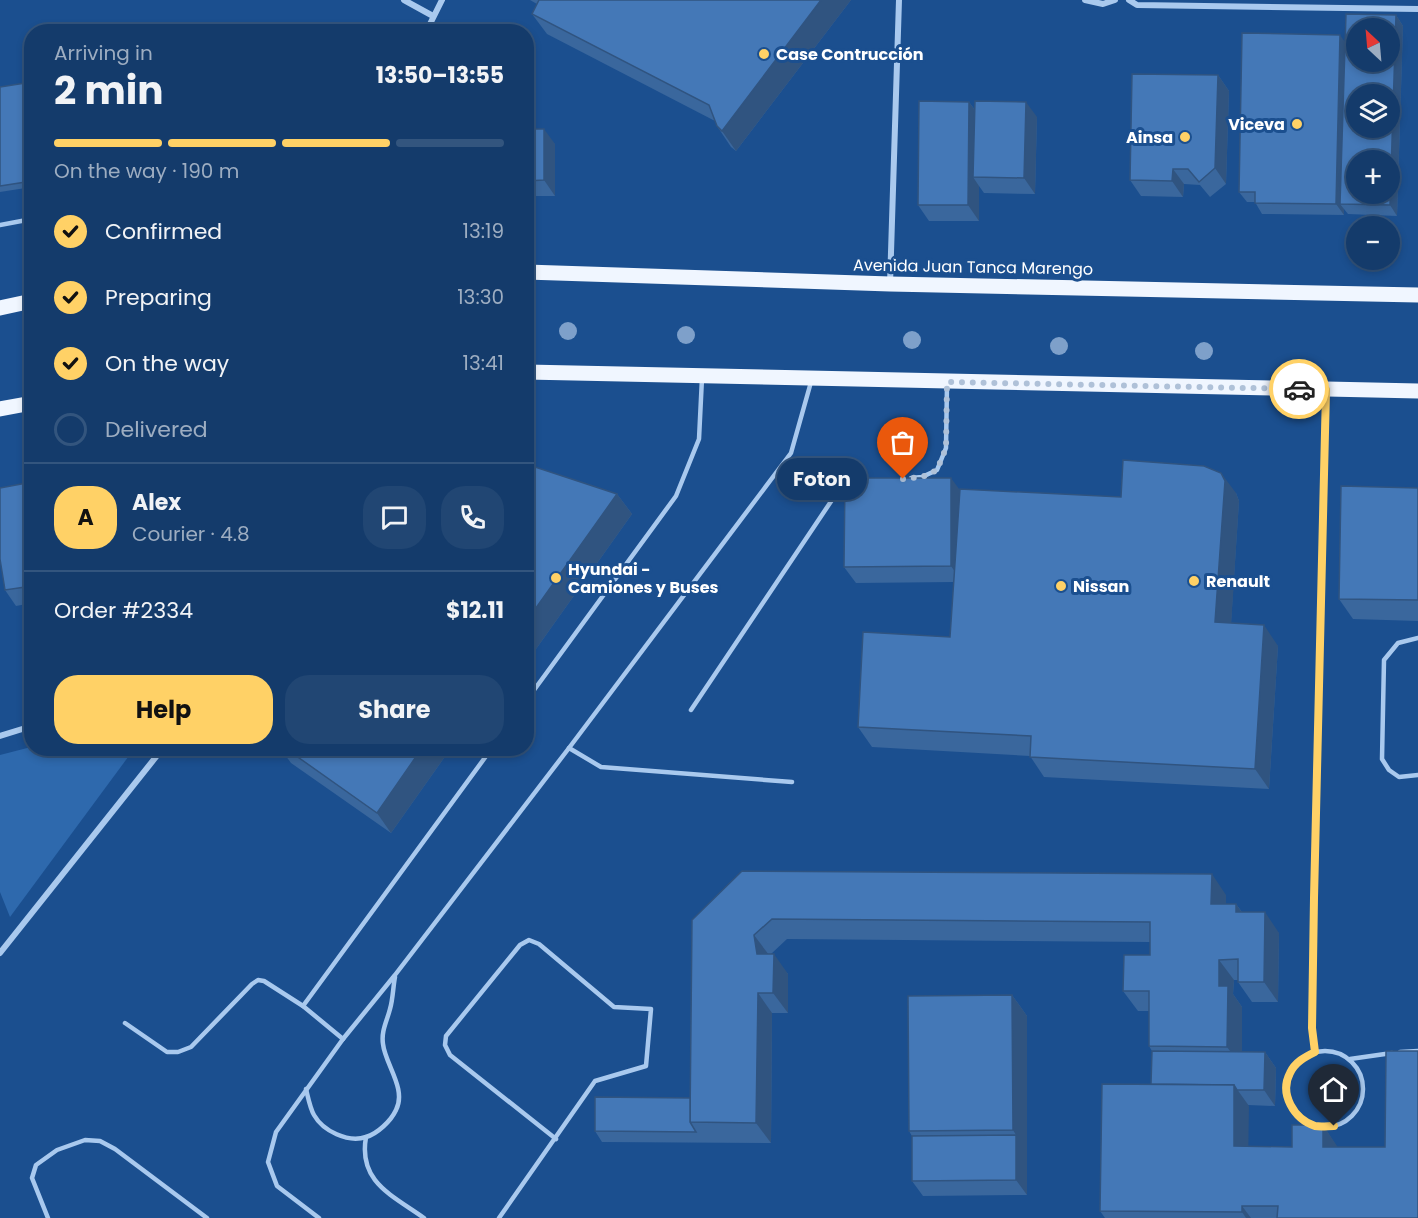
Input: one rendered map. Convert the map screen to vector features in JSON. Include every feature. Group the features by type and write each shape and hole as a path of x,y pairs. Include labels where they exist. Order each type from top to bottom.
{"main road":[{"name":"Avenida Juan Tanca Marengo","path":"534,272 890,284 1418,295"},
{"path":"0,308 24,303"},
{"path":"534,372 1418,391"},
{"path":"0,409 24,404"}],"street":[{"path":"404,0 434,16"},
{"path":"430,24 442,0"},
{"path":"890,284 899,0"},
{"path":"1085,0 1103,4 1115,0"},
{"path":"1129,0 1137,5 1418,9"},
{"path":"0,736 24,728"},
{"path":"0,953 157,756"}],"lane":[{"path":"0,225 24,220"},
{"path":"534,690 676,496 699,439 702,375"},
{"path":"319,1218 277,1186 268,1162 276,1132 343,1039 395,975 569,748 791,453 812,379"},
{"path":"900,480 922,477 937,470 946,448 947,382"},
{"path":"1315,1052 1312,1028 1314,898 1326,390"},
{"path":"691,710 836,494 847,486 858,485"},
{"path":"1418,638 1398,643 1384,660 1382,759 1389,770 1399,777 1418,774"},
{"path":"569,748 601,767 792,782"},
{"path":"303,1006 486,756"},
{"path":"500,1218 556,1139 596,1081 646,1066 651,1009 614,1007 539,944 529,940 520,945 446,1036 445,1045 450,1055 556,1139"},
{"path":"306,1089 314,1115 323,1127 336,1135 351,1138 366,1137 386,1124 397,1109 398,1091 395,1074 383,1047 382,1033 390,1008 395,975"},
{"path":"125,1023 167,1052 178,1052 191,1047 258,980 264,981 303,1006 343,1039"},
{"path":"1350,1059 1418,1050"},
{"path":"1333,1051 1350,1059 1361,1072 1364,1089 1360,1106 1350,1119 1334,1126 1317,1126 1302,1120 1291,1107 1286,1090 1289,1073 1300,1060 1315,1052 1333,1051"},
{"path":"366,1137 364,1152 366,1167 377,1183 423,1218"},
{"path":"48,1218 32,1178 36,1165 57,1150 86,1140 100,1141 115,1149 207,1218"}],"shaded area":[{"path":"24,749 24,756 129,756 10,917 0,892 0,755"}],"building":[{"path":"539,0 821,0 722,131 717,126 709,105 532,14"},
{"path":"1346,14 1396,15 1396,18 1346,18 1346,72 1394,72 1394,84 1346,84 1346,138 1392,138 1392,150 1346,150 1346,204 1390,205 1340,204"},
{"name":"Viceva","path":"1242,33 1340,35 1336,204 1255,203 1255,192 1239,192"},
{"name":"Ainsa","path":"1132,74 1218,75 1215,168 1199,182 1188,169 1173,169 1172,181 1130,180"},
{"path":"24,83 24,182 0,186 0,87"},
{"path":"919,101 969,102 968,205 918,205"},
{"path":"975,101 1026,102 1024,178 973,177"},
{"path":"534,129 544,129 544,180 534,181"},
{"path":"1123,460 1204,466 1221,473 1225,481 1215,622 1264,625 1255,769 1030,757 1031,736 858,727 863,632 950,637 960,489 1121,497"},
{"path":"534,467 617,494 534,611"},
{"path":"845,478 951,478 951,566 844,567"},
{"path":"24,484 24,587 5,590 0,559 0,488"},
{"path":"1341,486 1418,488 1418,600 1339,599"},
{"path":"296,756 416,756 377,813"},
{"path":"742,871 1212,874 1211,904 1236,904 1236,912 1265,912 1264,982 1238,982 1238,959 1219,960 1219,986 1228,986 1227,1047 1149,1046 1149,991 1123,991 1124,955 1150,955 1150,922 772,919 754,935 757,954 774,954 773,993 758,993 756,1123 690,1122 692,920"},
{"path":"1012,995 1013,1130 909,1131 908,996"},
{"path":"1152,1051 1265,1052 1264,1090 1237,1090 1234,1085 1151,1084"},
{"path":"1386,1051 1418,1051 1418,1218 1277,1218 1278,1206 1242,1206 1242,1212 1100,1211 1102,1084 1234,1085 1234,1146 1292,1147 1292,1125 1323,1125 1323,1147 1385,1147"},
{"path":"595,1097 690,1098 690,1122 696,1132 595,1131"},
{"path":"1016,1135 1016,1180 912,1181 912,1136"}],"way so far":[{"path":"903,479 922,477 937,470 946,448 947,382 1299,389"}],"place":[{"name":"Case Contrucción","path":"764,54"},
{"name":"Viceva","path":"1297,124"},
{"name":"Ainsa","path":"1185,137"},
{"name":"Foton","path":"903,479"},
{"name":"Hyundai - Camiones y Buses","path":"556,578"},
{"name":"Renault","path":"1194,581"},
{"name":"Nissan","path":"1061,586"}],"route":[{"path":"1299,389 1326,390 1314,898 1312,1028 1315,1052 1300,1060 1289,1073 1286,1090 1291,1107 1302,1120 1317,1126 1334,1126"}]}
